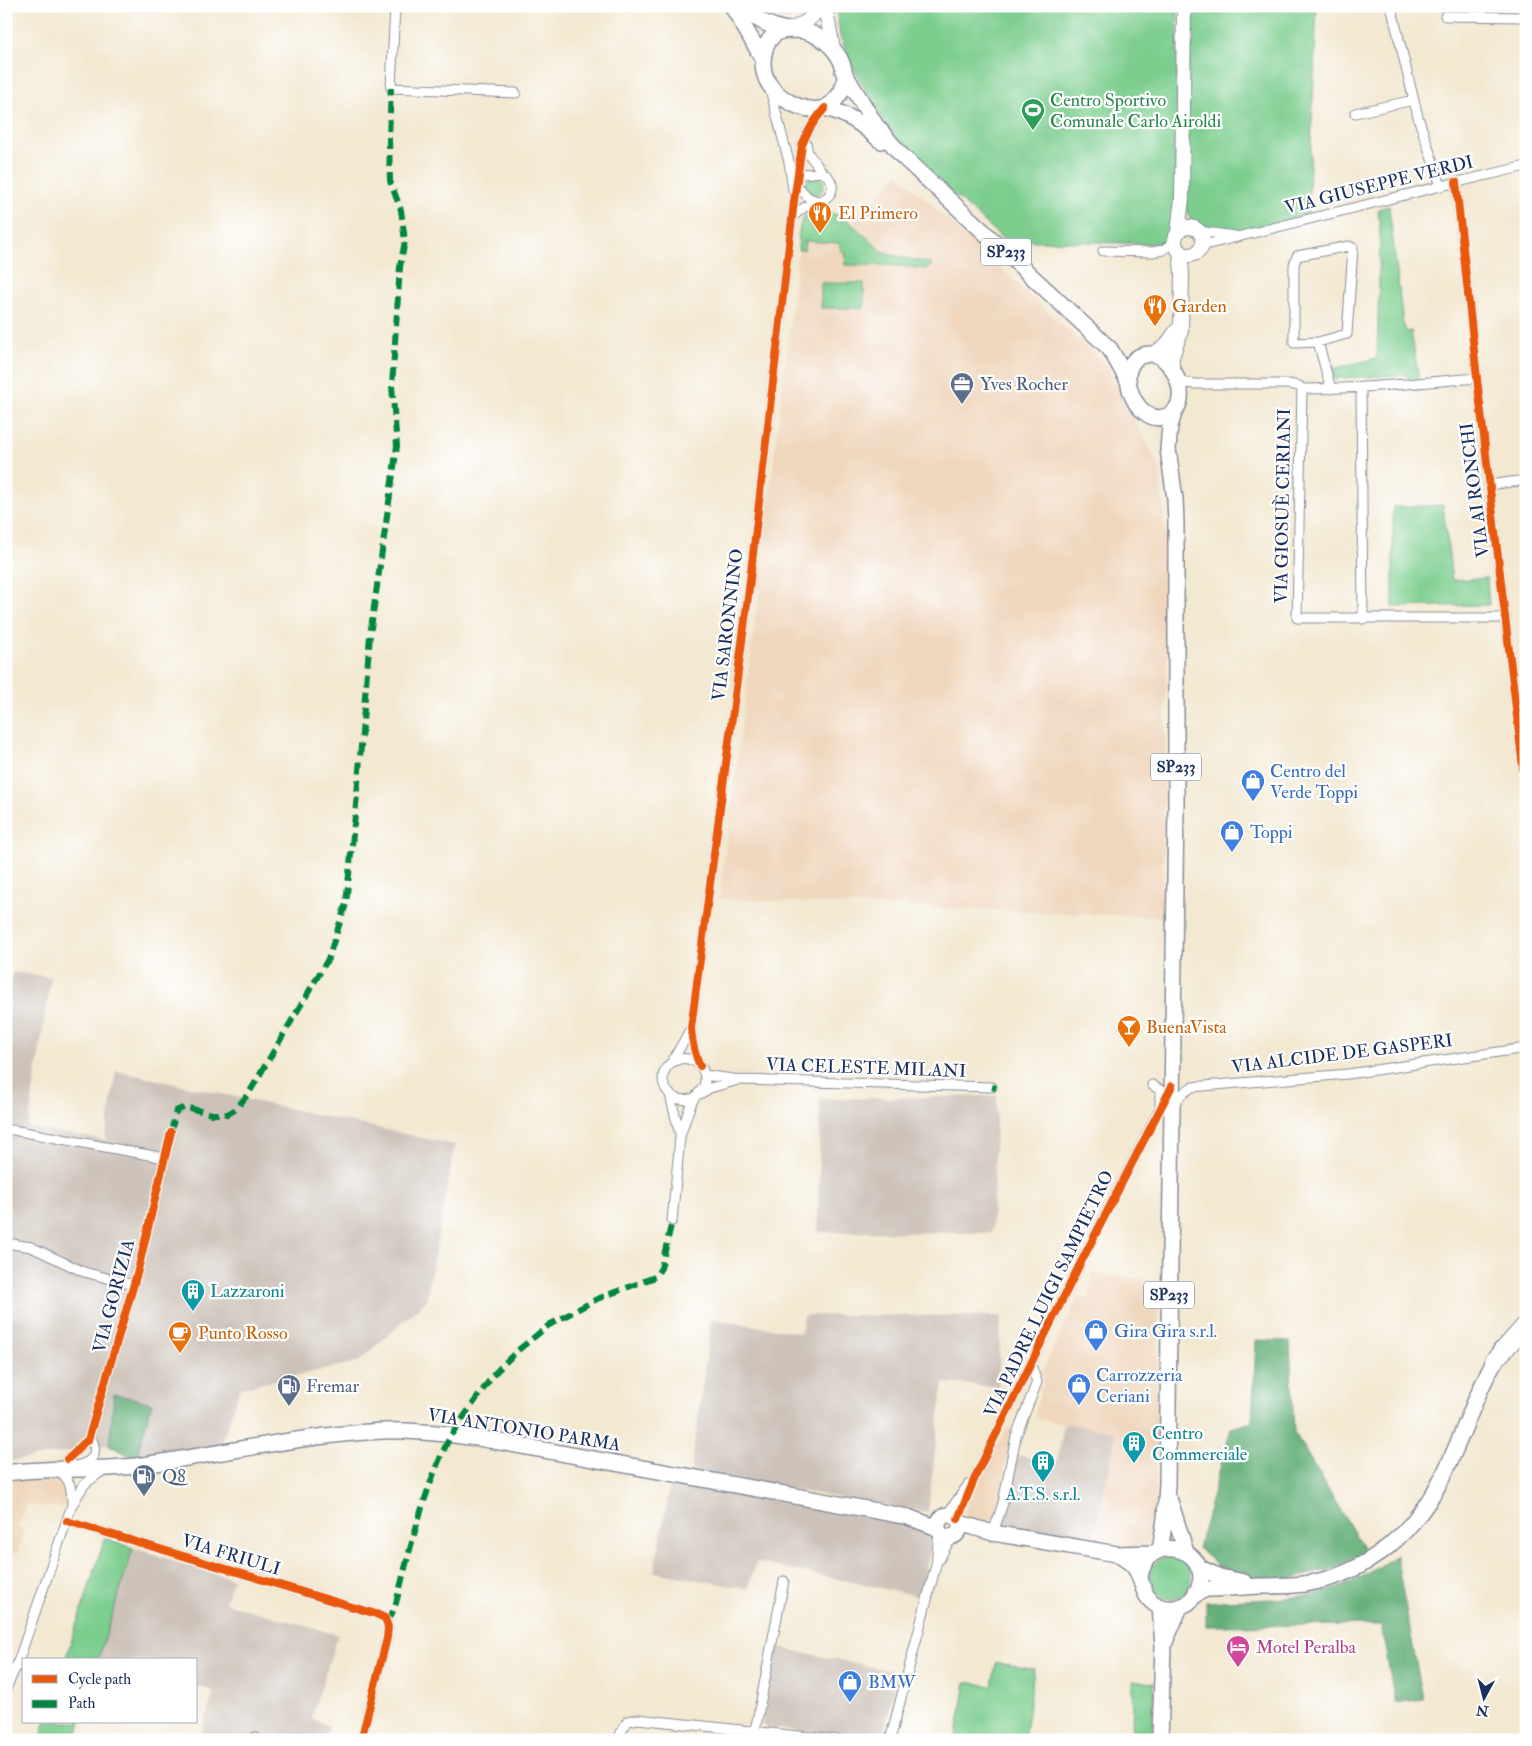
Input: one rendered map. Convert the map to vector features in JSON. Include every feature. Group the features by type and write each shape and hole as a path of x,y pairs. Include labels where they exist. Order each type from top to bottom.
{"highway":[{"path":"1494,1361 1526,1325"}],"main road":[{"path":"732,6 763,59"},
{"path":"738,6 762,22 773,27 788,30"},
{"path":"769,84 764,71 763,59 766,47 772,38 782,31 797,30 812,33 833,48"},
{"name":"SP233","path":"833,48 839,57 843,71 875,124 902,156"},
{"path":"825,108 834,102 841,92 844,80 843,71"},
{"name":"SP233","path":"769,84 779,95 798,106 812,109 825,108 852,117 902,156 1110,349 1127,379 1139,408 1160,431 1168,449"},
{"name":"SP233","path":"1110,349 1124,355 1163,357 1174,375 1181,395 1181,401 1170,426 1168,449 1175,499 1176,523 1176,806 1172,1086 1165,1109 1167,1483 1164,1518 1156,1552 1145,1561 1140,1578"},
{"path":"1127,379 1131,364 1146,355"},
{"path":"1147,415 1162,418 1176,410"},
{"path":"1196,1594 1206,1589 1304,1584 1346,1574 1379,1555 1412,1524 1443,1476 1483,1382 1514,1330 1526,1316"},
{"name":"VIA ANTONIO PARMA","path":"6,1465 21,1462 105,1468 132,1466 315,1438 384,1431 417,1432 478,1438 908,1517 951,1527 1117,1554 1156,1552"},
{"name":"VIA ANTONIO PARMA","path":"6,1473 92,1458 132,1466"},
{"name":"SP233","path":"1167,1483 1172,1512 1186,1552 1193,1558 1198,1567"},
{"path":"1156,1552 1176,1548 1186,1552"},
{"path":"1117,1554 1134,1566 1147,1598 1160,1607 1180,1607 1190,1601 1196,1594 1200,1584 1198,1567"},
{"path":"1198,1567 1220,1577 1260,1586"},
{"path":"1160,1607 1163,1646 1160,1740"},
{"path":"1163,1646 1180,1607"}],"street":[{"path":"395,6 391,88 516,93"},
{"path":"788,30 801,25 809,19 820,6"},
{"path":"825,6 833,48"},
{"path":"1184,6 1182,198 1184,246"},
{"path":"1391,6 1414,100 1441,186"},
{"path":"1445,16 1526,17"},
{"name":"VIA SARONNINO","path":"769,84 795,180"},
{"path":"1355,113 1414,100"},
{"name":"VIA SARONNINO","path":"672,1221 680,1135 697,1096 704,1087 705,1075 695,1054 691,1028 748,597 795,180 804,138 825,108"},
{"path":"792,217 806,207 826,198 831,190 831,180 808,153 804,138"},
{"name":"VIA GIUSEPPE VERDI","path":"1103,251 1152,252 1240,236 1526,166"},
{"path":"818,201 809,198 795,180 818,171 823,172"},
{"name":"VIA AI RONCHI","path":"1456,182 1476,378 1526,794"},
{"path":"1182,198 1185,212 1202,238 1184,246"},
{"path":"1196,229 1185,227 1179,339 1172,357 1174,375 1186,383 1195,384 1288,384 1299,386 1302,389"},
{"name":"VIA GIUSEPPE VERDI","path":"1196,229 1240,236"},
{"path":"1349,246 1353,248 1347,334 1318,342 1294,343 1294,265 1297,256 1349,246"},
{"path":"1146,355 1166,346 1180,325"},
{"path":"1318,342 1331,389"},
{"name":"VIA GIOSUÈ CERIANI","path":"1362,619 1297,618 1302,389 1361,388 1476,378"},
{"path":"1361,388 1362,619 1506,618"},
{"path":"1489,485 1526,480"},
{"name":"VIA SARONNINO","path":"680,1135 670,1095 663,1082 664,1074 691,1028"},
{"name":"VIA ALCIDE DE GASPERI","path":"1165,1109 1192,1087 1348,1074 1526,1048"},
{"path":"672,1062 684,1058 692,1060 700,1066"},
{"path":"705,1075 739,1080"},
{"path":"670,1095 683,1100 697,1096 710,1088 739,1080"},
{"name":"VIA CELESTE MILANI","path":"739,1080 992,1088"},
{"path":"1152,1084 1160,1090 1165,1109"},
{"name":"VIA PADRE LUIGI SAMPIETRO","path":"890,1740 936,1564 940,1542 951,1527 1079,1266 1165,1109"},
{"path":"6,1130 165,1158"},
{"name":"VIA GORIZIA","path":"62,1464 88,1440 134,1285 171,1132"},
{"path":"6,1242 31,1247 84,1272 134,1285"},
{"name":"VIA PADRE LUIGI SAMPIETRO","path":"993,1533 1003,1503 1016,1436 1037,1382 1032,1365"},
{"name":"VIA GORIZIA","path":"88,1440 93,1442 94,1446 95,1453 92,1458"},
{"path":"62,1464 72,1488 72,1505"},
{"path":"6,1689 18,1662 72,1505 84,1485 105,1468"},
{"name":"VIA FRIULI","path":"67,1521 385,1618 388,1627 387,1638 361,1740"},
{"name":"VIA PADRE LUIGI SAMPIETRO","path":"936,1564 948,1545 951,1527"},
{"path":"755,1731 784,1581"},
{"path":"618,1740 628,1721 638,1719 838,1740"}],"shaded area":[{"path":"753,6 804,6 798,14 786,20"},
{"path":"898,174 1107,366 1160,469 1168,570 1162,917 719,899 757,606 802,218 806,213 813,210 835,214 845,218 852,224"},
{"path":"12,972 51,977 28,1127 105,1140 116,1071 455,1145 426,1301 358,1362 240,1388 221,1445 136,1459 109,1445 6,1462 6,1016"},
{"path":"997,1096 992,1233 818,1232 820,1099"},
{"path":"1092,1273 1159,1282 1155,1525 1149,1542 1137,1547 1129,1548 1093,1541 1116,1433 1034,1418 1044,1377 1041,1373 1078,1298 1089,1298"},
{"path":"804,1315 1001,1316 998,1387 943,1383 928,1512 691,1471 711,1319 801,1333"},
{"path":"1064,1423 1117,1433 1093,1541 1002,1527 1000,1520 1007,1504 1015,1455 1057,1462"},
{"path":"1007,1428 1014,1431 1006,1462 1001,1501 994,1517 984,1524 970,1519 964,1512"},
{"path":"37,1473 61,1477 67,1487 68,1495 64,1508 26,1505 18,1527 24,1529 18,1553 13,1552 6,1582 6,1476"},
{"path":"671,1481 920,1524 928,1531 931,1547 919,1596 756,1562 748,1589 654,1572"},
{"path":"133,1548 233,1579 225,1603 338,1635 311,1718 329,1726 325,1740 199,1740 214,1691 198,1687 198,1658 98,1658"},
{"path":"776,1647 898,1672 883,1736 877,1738 766,1728 762,1724"}],"green space":[{"name":"Centro Sportivo Comunale Carlo Airoldi","path":"836,6 1178,6 1175,221 1162,244 1004,240 901,146 876,109 852,65 840,36"},
{"path":"1190,6 1317,6 1308,214 1264,226 1232,231 1202,227 1190,219 1186,207"},
{"path":"811,176 819,176 824,181 822,192 811,194 806,189 806,181"},
{"path":"1389,206 1403,323 1406,332 1411,331 1419,380 1409,381 1408,375 1339,378 1335,381 1332,369 1377,358 1380,229 1378,209"},
{"path":"813,210 845,218 881,250 891,255 932,265 927,269 890,265 845,265 846,253 841,251 839,243 805,241 804,250 798,250 801,221"},
{"path":"821,283 864,283 864,308 821,308"},
{"path":"1443,505 1452,580 1487,578 1489,605 1393,607 1393,507"},
{"path":"1256,1340 1290,1341 1294,1432 1365,1551 1336,1568 1295,1578 1259,1579 1220,1568 1198,1548 1231,1428 1252,1422"},
{"path":"114,1394 152,1403 136,1459 109,1445"},
{"path":"105,1538 133,1548 99,1658 66,1658"},
{"path":"1396,1555 1423,1699 1395,1703 1381,1625 1206,1626 1206,1602 1280,1598 1325,1592 1362,1577"},
{"path":"1174,1557 1182,1560 1188,1566 1191,1578 1188,1590 1182,1596 1166,1599 1158,1596 1152,1590 1149,1574 1152,1566 1158,1560"},
{"path":"996,1662 1034,1670 1024,1740 956,1740 966,1682 992,1686"},
{"path":"1133,1681 1154,1683 1152,1740 1132,1740"},
{"path":"44,1724 80,1724 76,1740 40,1740"}],"marked path":[{"path":"171,1132 176,1111 185,1107 212,1114 228,1114 236,1109 249,1093 328,959 346,904 370,635 397,446 392,386 400,267 405,241 401,210 390,181 391,88"},
{"path":"992,1087 996,1088"},
{"path":"385,1618 391,1616 396,1603 419,1518 442,1455 451,1435 494,1374 517,1351 549,1325 597,1299 655,1277 661,1268 672,1221"}],"cycle path":[{"path":"700,1066 696,1057 691,1028 748,597 794,201 802,145 806,135 825,108"},
{"path":"1456,182 1526,794"},
{"path":"958,1519 976,1475 1079,1266 1172,1086"},
{"path":"67,1459 88,1440 138,1270 171,1132"},
{"path":"67,1521 385,1618 388,1627 387,1638 361,1740"}],"place":[{"name":"Centro Sportivo Comunale Carlo Airoldi","path":"1033,131"},
{"name":"El Primero","path":"820,234"},
{"name":"Garden","path":"1155,327"},
{"name":"Yves Rocher","path":"962,405"},
{"name":"Centro del Verde Toppi","path":"1253,802"},
{"name":"Toppi","path":"1232,853"},
{"name":"BuenaVista","path":"1129,1048"},
{"name":"Lazzaroni","path":"193,1312"},
{"name":"Gira Gira s.r.l.","path":"1096,1352"},
{"name":"Punto Rosso","path":"180,1354"},
{"name":"Carrozzeria Ceriani","path":"1079,1406"},
{"name":"Fremar","path":"289,1407"},
{"name":"Centro Commerciale","path":"1134,1464"},
{"name":"A.T.S. s.r.l.","path":"1043,1483"},
{"name":"Q8","path":"144,1497"},
{"name":"Motel Peralba","path":"1238,1668"},
{"name":"BMW","path":"850,1703"}]}
